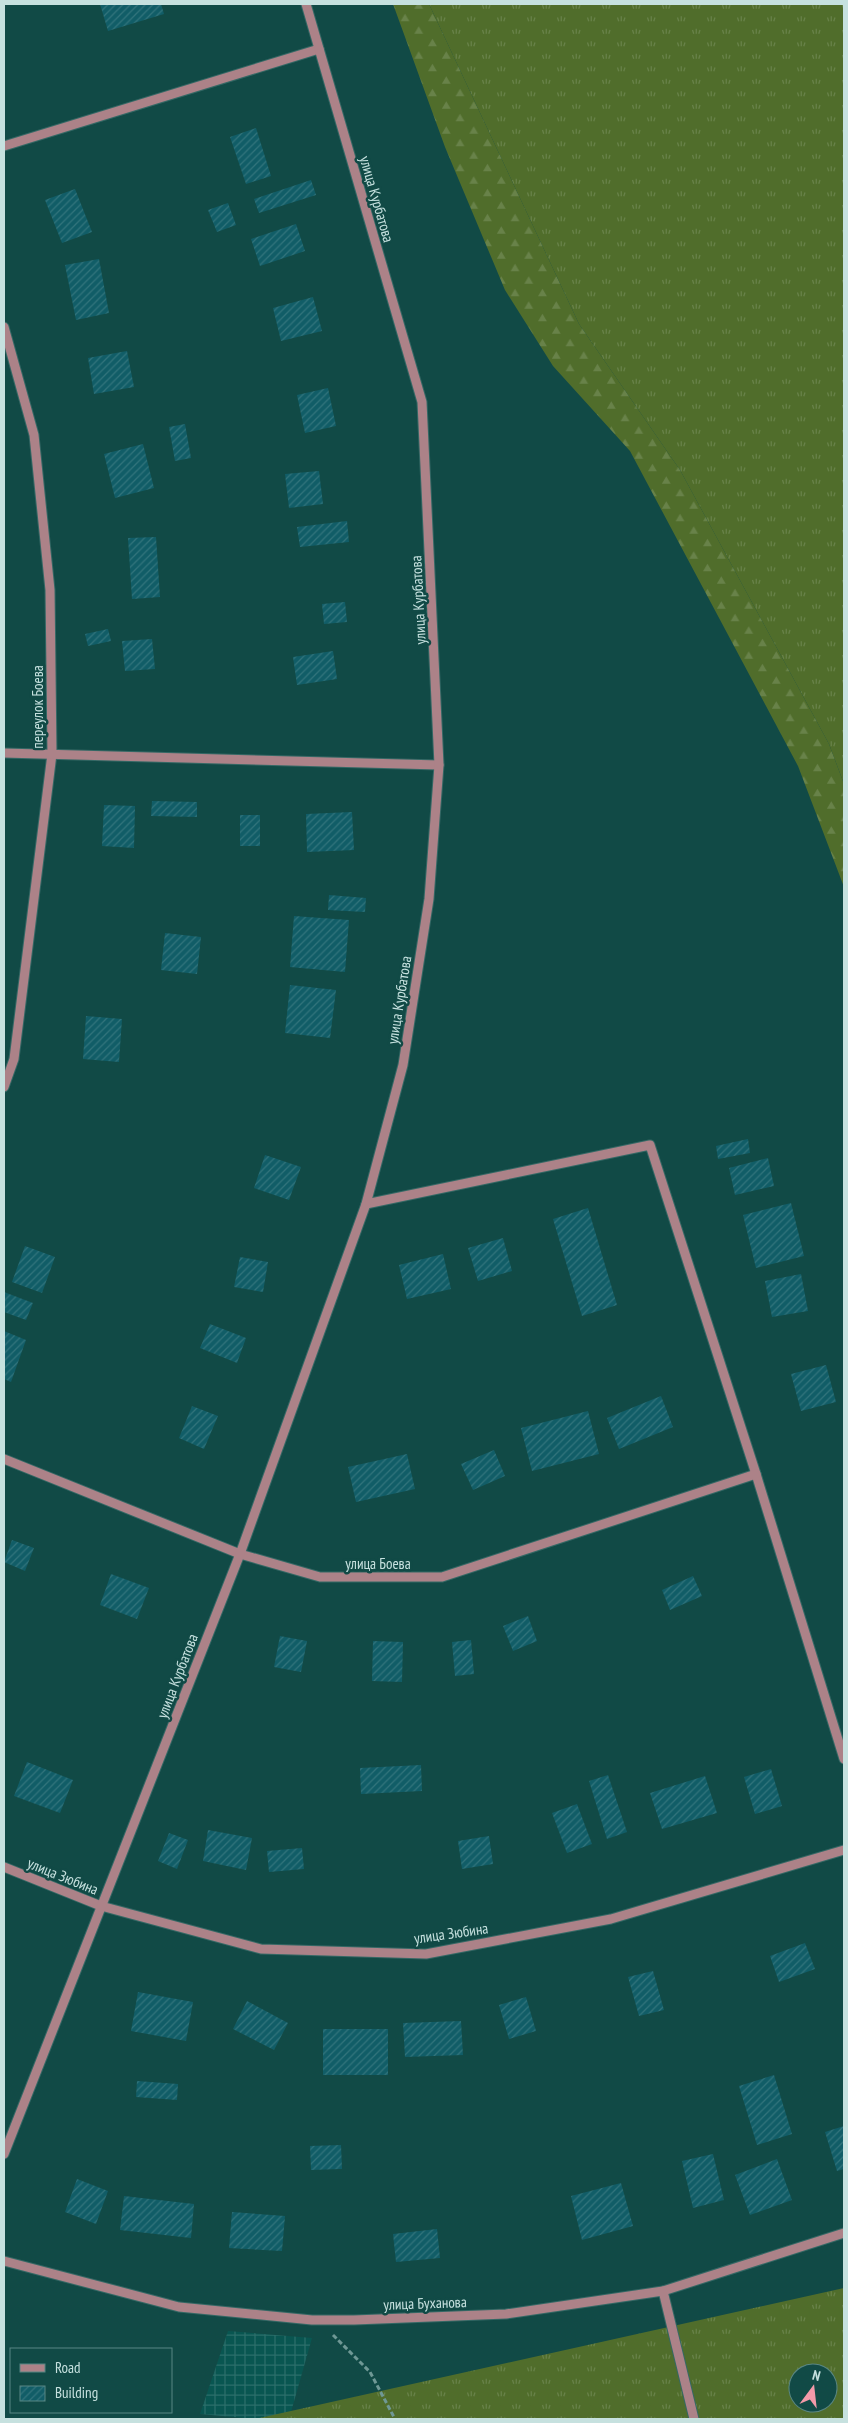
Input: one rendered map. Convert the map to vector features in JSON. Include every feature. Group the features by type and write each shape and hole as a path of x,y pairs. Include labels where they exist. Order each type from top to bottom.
{"street":[{"name":"улица Курбатова","path":"4,2154 240,1554 366,1204 403,1065 429,899 439,765 422,402 306,4"},
{"path":"4,146 319,49"},
{"name":"переулок Боева","path":"4,326 34,435 50,590 52,754 14,1059 4,1087"},
{"path":"4,753 439,765"},
{"path":"366,1204 650,1145 756,1474 844,1759"},
{"name":"улица Боева","path":"4,1459 240,1554 320,1577 442,1577 756,1474"},
{"name":"улица Зюбина","path":"4,1867 101,1906 261,1949 426,1954 611,1919 844,1850"},
{"name":"улица Буханова","path":"4,2261 179,2307 312,2320 506,2314 663,2291 844,2233"},
{"path":"663,2291 694,2419"}],"path":[{"path":"312,2320 334,2336 370,2372 395,2419"}],"shaded area":[{"path":"228,2331 312,2338 289,2419 255,2419 200,2414"}],"green space":[{"path":"393,4 429,4 579,324 680,470 829,744 844,784 844,887 798,766 630,451 553,366 505,290 445,147"},
{"path":"429,4 844,4 844,784 829,744 680,470 579,324"},
{"path":"844,2288 844,2419 255,2419"}],"building":[{"path":"100,4 161,4 164,14 108,31"},
{"path":"256,128 271,176 246,184 230,137"},
{"path":"311,180 316,195 259,213 254,199"},
{"path":"75,189 92,232 62,243 45,200"},
{"path":"228,203 236,225 217,232 208,210"},
{"path":"296,224 305,251 260,266 251,239"},
{"path":"99,259 109,313 76,320 65,265"},
{"path":"313,297 322,331 281,341 273,308"},
{"path":"127,351 134,387 94,394 88,358"},
{"path":"328,388 336,426 305,433 297,395"},
{"path":"185,424 191,458 175,461 169,427"},
{"path":"143,444 154,488 115,498 104,454"},
{"path":"319,471 323,504 289,508 285,474"},
{"path":"347,521 349,542 300,547 297,527"},
{"path":"156,537 160,597 132,599 128,538"},
{"path":"345,602 347,622 324,624 322,604"},
{"path":"108,629 111,641 88,646 85,634"},
{"path":"152,639 155,669 125,671 122,641"},
{"path":"333,651 337,679 297,685 293,657"},
{"path":"152,801 197,802 197,817 151,816"},
{"path":"104,805 135,806 134,848 102,846"},
{"path":"352,812 354,850 307,852 306,814"},
{"path":"240,815 260,815 260,846 240,846"},
{"path":"329,895 366,898 365,912 328,910"},
{"path":"294,916 349,920 345,972 290,967"},
{"path":"165,933 201,937 197,974 161,970"},
{"path":"290,985 336,990 330,1038 285,1033"},
{"path":"86,1016 122,1019 119,1062 83,1059"},
{"path":"748,1139 750,1153 718,1159 716,1146"},
{"path":"265,1155 301,1167 289,1200 254,1188"},
{"path":"768,1158 774,1186 735,1195 729,1168"},
{"path":"791,1203 804,1256 756,1268 743,1215"},
{"path":"588,1208 617,1305 582,1316 553,1219"},
{"path":"503,1238 512,1271 478,1281 468,1248"},
{"path":"25,1246 55,1257 42,1293 12,1282"},
{"path":"443,1254 451,1289 407,1299 399,1265"},
{"path":"240,1257 268,1262 263,1292 234,1287"},
{"path":"801,1274 808,1311 772,1317 765,1281"},
{"path":"4,1292 33,1303 26,1320 4,1312"},
{"path":"210,1324 246,1338 237,1363 200,1348"},
{"path":"4,1331 26,1340 11,1382 4,1379"},
{"path":"826,1365 836,1402 801,1411 791,1374"},
{"path":"661,1396 673,1427 619,1449 607,1418"},
{"path":"192,1406 218,1416 204,1449 179,1438"},
{"path":"588,1411 599,1454 532,1471 521,1428"},
{"path":"494,1450 505,1476 473,1490 461,1464"},
{"path":"407,1454 415,1489 356,1502 348,1467"},
{"path":"12,1540 34,1548 25,1571 4,1562"},
{"path":"111,1574 149,1588 137,1619 100,1605"},
{"path":"693,1576 702,1596 670,1610 662,1590"},
{"path":"528,1616 537,1641 513,1651 503,1626"},
{"path":"280,1636 307,1641 301,1672 274,1667"},
{"path":"471,1640 474,1674 455,1676 452,1642"},
{"path":"373,1641 403,1642 402,1682 372,1681"},
{"path":"27,1762 73,1780 60,1813 14,1796"},
{"path":"421,1765 422,1791 361,1794 360,1768"},
{"path":"771,1769 782,1806 755,1814 744,1777"},
{"path":"608,1775 627,1832 607,1839 589,1781"},
{"path":"705,1776 717,1813 662,1829 650,1793"},
{"path":"577,1804 592,1844 567,1853 552,1813"},
{"path":"208,1830 252,1838 246,1870 203,1861"},
{"path":"169,1833 188,1840 177,1869 158,1861"},
{"path":"489,1836 493,1864 462,1869 458,1841"},
{"path":"302,1848 304,1869 269,1872 267,1851"},
{"path":"805,1943 815,1969 779,1982 770,1956"},
{"path":"653,1971 664,2010 639,2016 628,1977"},
{"path":"138,1992 193,2002 186,2041 131,2031"},
{"path":"526,1997 536,2031 509,2039 499,2005"},
{"path":"247,2001 288,2023 274,2050 233,2029"},
{"path":"461,2021 463,2055 405,2057 403,2023"},
{"path":"323,2029 388,2029 388,2075 323,2075"},
{"path":"774,2075 792,2134 757,2145 739,2086"},
{"path":"137,2081 178,2084 177,2100 136,2097"},
{"path":"844,2126 844,2169 837,2171 825,2132"},
{"path":"341,2145 342,2169 311,2170 310,2146"},
{"path":"713,2154 724,2200 693,2208 682,2161"},
{"path":"777,2159 792,2200 750,2215 735,2175"},
{"path":"77,2179 108,2191 96,2224 65,2212"},
{"path":"621,2183 633,2226 582,2240 571,2196"},
{"path":"124,2196 194,2204 191,2238 120,2230"},
{"path":"232,2212 285,2216 282,2251 229,2248"},
{"path":"437,2229 440,2258 396,2262 393,2234"}]}
